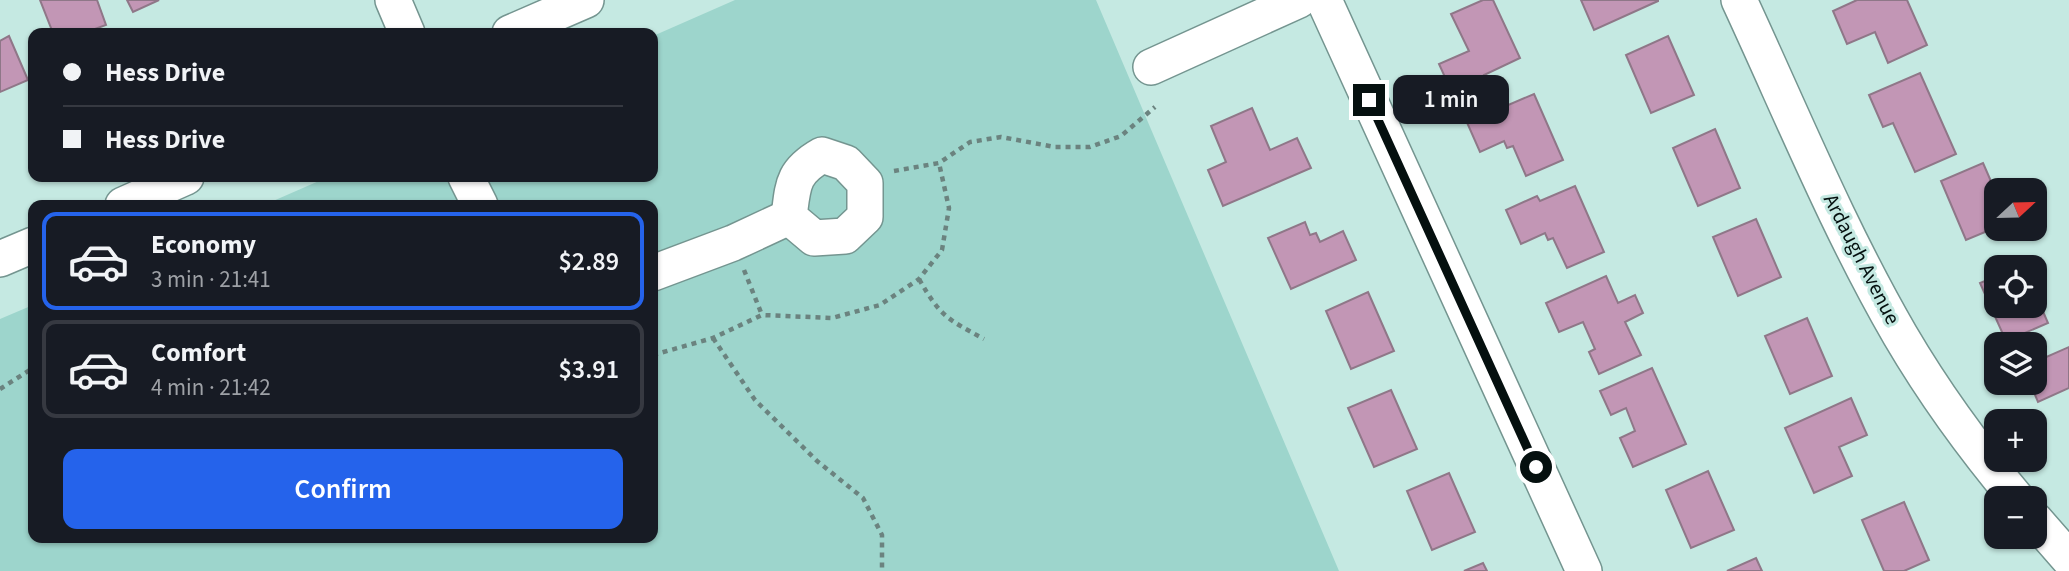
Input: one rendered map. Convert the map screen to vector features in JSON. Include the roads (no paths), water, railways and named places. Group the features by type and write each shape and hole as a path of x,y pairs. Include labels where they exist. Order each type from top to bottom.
{"street":[{"path":"393,0 405,28"},
{"path":"522,28 586,0"},
{"path":"1151,67 1299,0"},
{"path":"1324,0 1584,571"},
{"name":"Ardaugh Avenue","path":"1739,0 1853,246 1900,335 1959,426 2007,486"},
{"path":"822,155 846,163 865,183 865,217 845,236 814,238 789,217 793,184 803,166 822,155"},
{"path":"134,200 175,182"},
{"path":"468,182 478,200"},
{"path":"658,271 733,243 789,217"},
{"path":"0,259 28,247"},
{"path":"2047,534 2069,559"}]}
